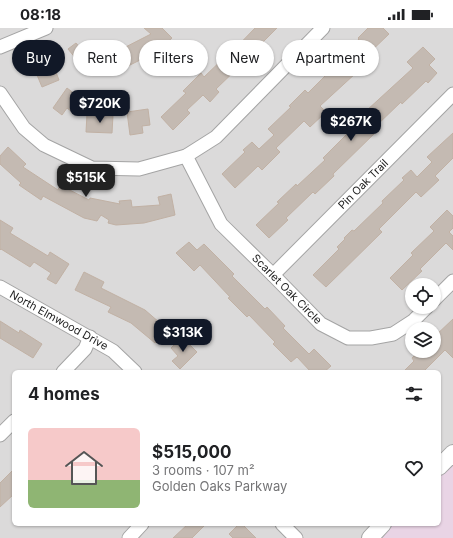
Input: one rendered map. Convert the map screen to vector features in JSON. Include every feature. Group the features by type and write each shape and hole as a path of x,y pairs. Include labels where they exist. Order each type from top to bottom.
{"street":[{"path":"0,47 46,28"},
{"path":"0,93 24,128 44,145 92,168 139,169 186,156 216,137 321,29"},
{"name":"Pin Oak Trail","path":"273,275 453,94"},
{"name":"Scarlet Oak Circle","path":"186,156 221,224 321,324 348,338 371,338 393,334 413,321 420,314"},
{"path":"441,293 453,281"},
{"name":"North Elmwood Drive","path":"0,287 113,351 133,370"},
{"path":"65,370 85,348 90,337"},
{"path":"0,435 12,423"},
{"path":"441,465 453,453"},
{"path":"129,538 140,526"},
{"path":"284,526 296,538"},
{"path":"370,538 381,526"}],"shaded area":[{"path":"0,28 453,28 453,462 441,474 441,370 12,370 12,526 390,526 378,538 0,538"},
{"path":"453,462 453,538 378,538 390,526 441,526 441,474"}],"building":[{"path":"144,28 162,28 172,38 170,40 139,40 151,34"},
{"path":"255,28 277,28 265,40 243,40"},
{"path":"368,28 383,28 389,34 379,44 379,40 358,40 358,38"},
{"path":"139,40 139,60 131,64 131,44"},
{"path":"73,45 73,55 68,49"},
{"path":"423,47 435,59 429,65 437,73 428,83 426,81 402,104 401,102 375,127 378,130 333,174 334,176 315,194 313,192 286,218 288,220 269,238 256,225 296,184 297,186 325,160 323,158 368,113 366,111 413,68 407,62"},
{"path":"216,66 216,76 230,76 216,89 219,92 210,102 203,95 187,110 190,113 173,130 161,117 186,93 183,91 198,76 208,76 208,73"},
{"path":"37,76 57,76 59,80 42,87"},
{"path":"325,76 353,76 320,106 326,112 310,127 304,121 276,148 280,152 262,170 258,166 235,188 222,174 245,152 243,150 252,142 259,149 274,135 268,129 291,107 289,106 305,90 308,93"},
{"path":"67,88 84,101 75,114 67,108 62,115 53,108"},
{"path":"148,109 150,125 142,126 143,133 130,135 127,112"},
{"path":"87,114 113,115 112,133 86,132"},
{"path":"453,133 453,158 435,176 439,180 421,197 416,192 379,229 382,232 326,287 313,275 339,249 337,247 345,239 344,238 352,230 354,231 383,203 382,201 404,180 402,178 411,170 417,177 432,162 427,157"},
{"path":"8,147 26,164 23,167 58,190 60,185 89,200 90,198 120,204 119,201 131,200 132,207 160,205 158,197 171,194 175,215 144,223 116,225 108,223 109,220 101,215 97,221 84,218 43,196 41,200 19,185 21,183 0,164 0,156"},
{"path":"447,210 453,216 453,228 449,232 453,236 453,250 446,243 420,269 422,271 415,278 405,278 405,287 402,290 390,278 413,255 411,253 434,231 430,227"},
{"path":"0,220 13,228 10,233 48,256 50,252 69,264 56,284 47,279 51,273 34,262 30,267 1,249 0,250"},
{"path":"189,242 197,250 204,244 234,274 232,276 265,309 267,307 285,326 283,328 309,354 314,349 331,366 326,370 309,370 297,357 291,362 273,344 275,342 249,315 247,317 228,298 230,297 200,265 194,271 176,253"},
{"path":"84,272 104,282 101,288 145,310 167,329 155,343 131,323 108,312 111,307 75,290"},
{"path":"453,319 453,358 445,350 441,354 441,330"},
{"path":"0,321 19,333 20,330 42,344 33,358 0,338"},
{"path":"182,337 197,352 180,369 172,361 178,356 171,348"},
{"path":"412,358 437,358 425,370 405,370 414,361"},
{"path":"12,471 12,496 0,507 0,483"},
{"path":"186,526 204,526 192,538 173,538"},
{"path":"237,526 244,526 256,538 233,538 229,534"}]}
